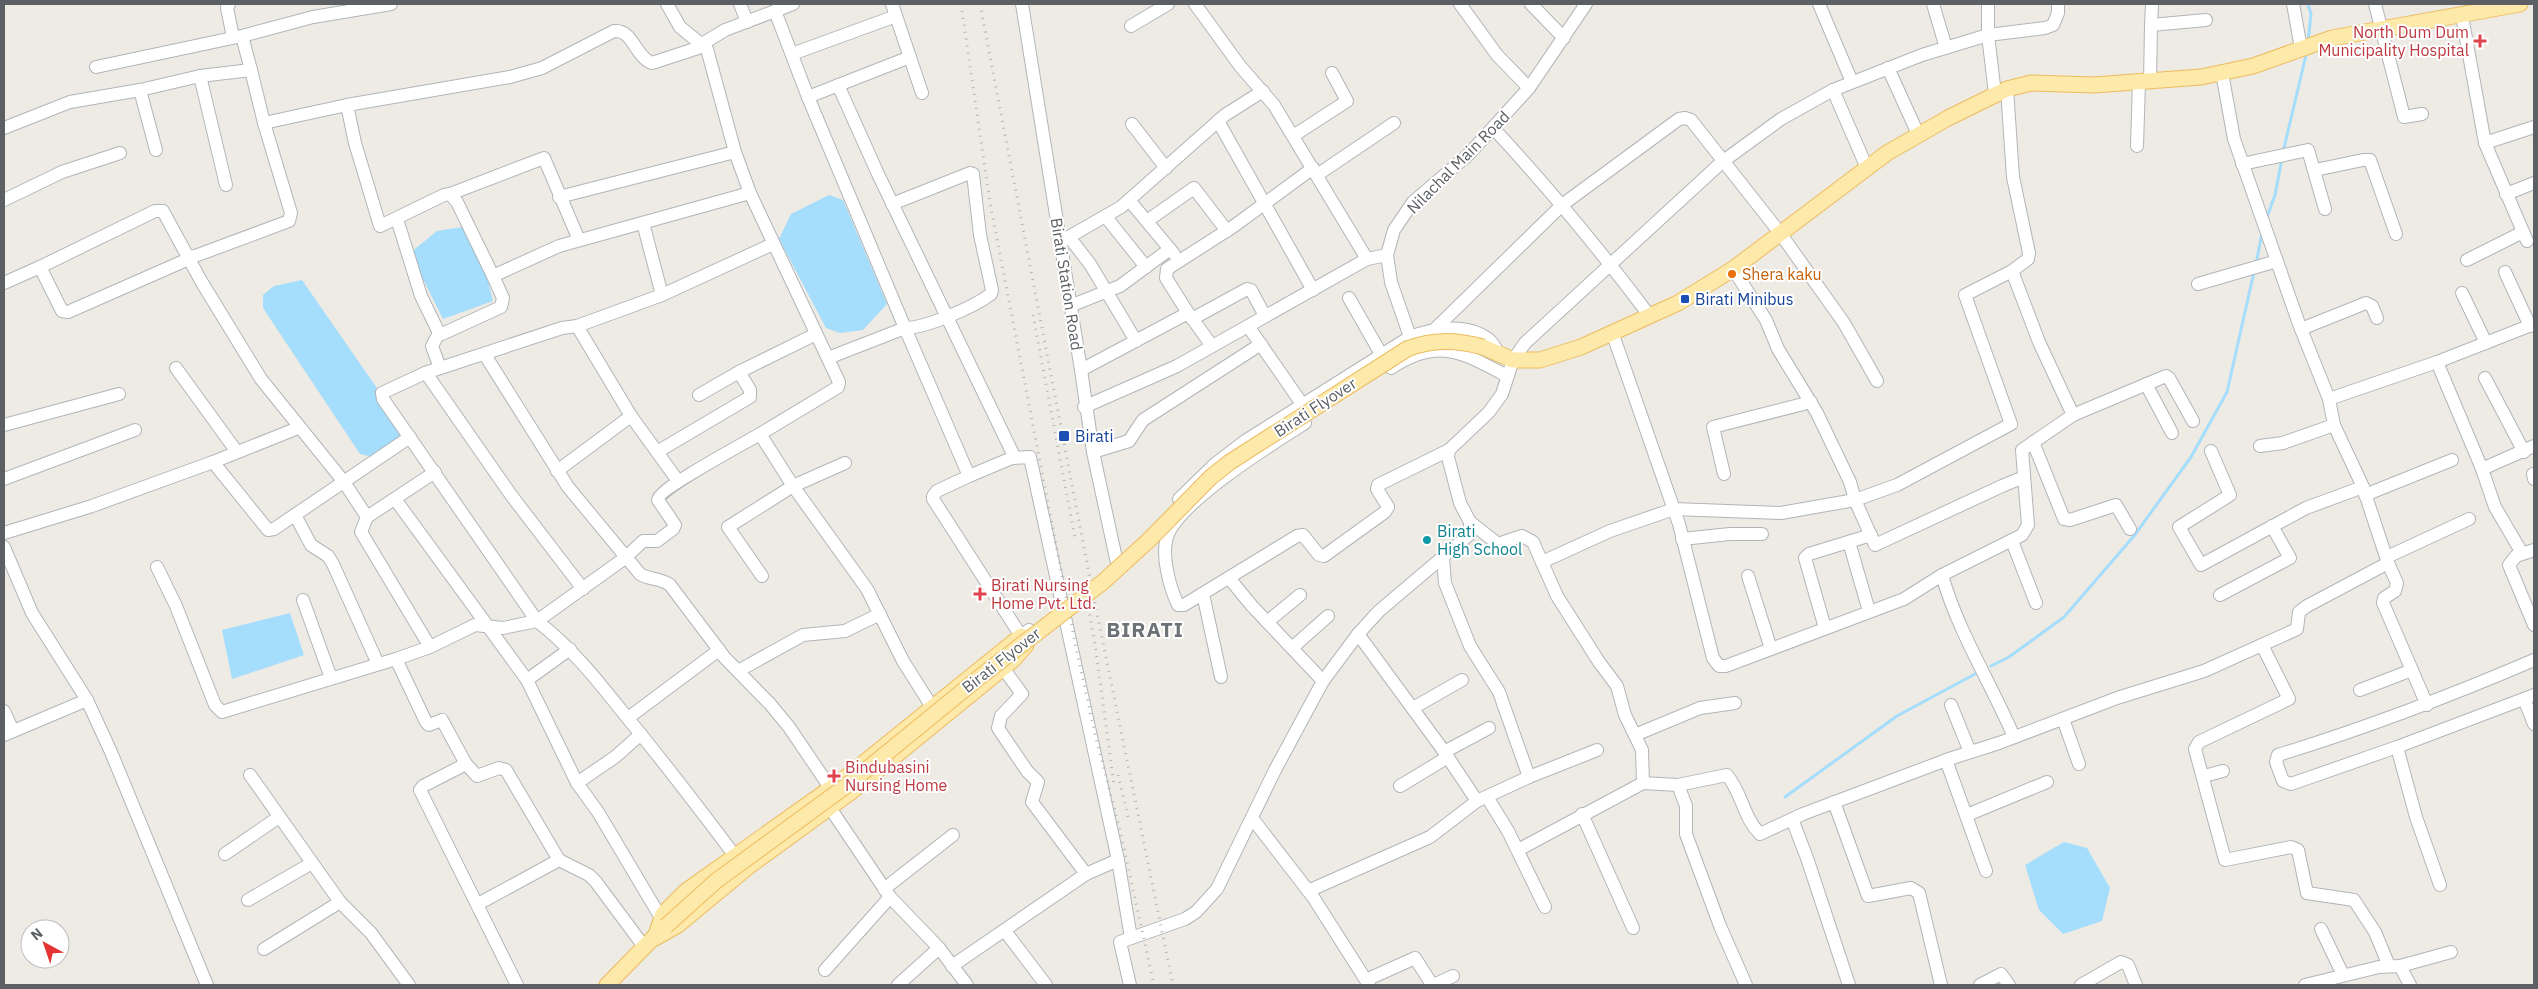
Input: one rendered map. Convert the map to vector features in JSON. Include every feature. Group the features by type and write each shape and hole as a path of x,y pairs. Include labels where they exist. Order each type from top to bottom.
{"main road":[{"path":"1507,357 1533,362 1546,359 1581,347 1695,294 1733,269 1838,192 1867,168 1918,134 2001,91 2032,83 2094,85 2144,82 2222,73 2253,66 2316,43 2380,29 2462,16 2520,4"},
{"name":"Birati Flyover","path":"650,943 663,922 850,783 981,676 1103,582 1149,540 1207,480 1230,462 1407,348 1450,340 1483,347 1507,357"},
{"path":"606,985 650,943 678,925 748,867 828,797 932,707 1021,636 1025,647 1009,663 828,797 734,856 686,891 663,922"}],"street":[{"path":"40,267 62,311 65,312 184,261 188,257 196,256 291,218 289,203 264,123 252,70 227,8 229,4"},
{"path":"96,66 237,36 313,17 391,4"},
{"path":"157,568 176,606 215,706 220,712 396,659 430,647 469,627 488,626 503,628 537,621 625,558 643,542 657,541 674,527 673,522 657,499 678,481 838,387 839,382 750,193 735,152 704,45 680,28 667,4"},
{"path":"740,4 748,22"},
{"path":"264,123 347,105 510,77 542,68 614,31 620,30 626,34 642,57 652,63 704,45 725,30 793,4"},
{"name":"Birati Station Road","path":"1022,4 1064,239 1070,306 1081,370 1084,407 1117,563"},
{"path":"1131,26 1168,4"},
{"path":"1195,4 1240,66 1263,92 1293,136 1367,259"},
{"path":"1460,4 1497,55 1530,88"},
{"path":"1531,4 1564,38"},
{"name":"Nilachal Main Road","path":"1410,336 1391,282 1388,255 1394,230 1413,202 1454,168 1494,129 1530,88 1586,4"},
{"path":"1819,4 1852,82"},
{"path":"1933,4 1946,48"},
{"path":"1542,562 1610,531 1674,509 1781,513 1855,500 1897,485 2011,424 1965,294 2012,271 2028,259 2029,253 2014,177 2001,91 1988,35 1988,4"},
{"path":"1507,357 1722,162 1781,119 1833,90 1888,68 1988,35 2045,28 2053,25 2058,13 2058,4"},
{"path":"2138,146 2152,25 2152,4"},
{"path":"2293,4 2298,49"},
{"path":"2375,4 2404,117 2422,114"},
{"path":"792,54 894,10 922,93"},
{"path":"775,11 808,97 968,476"},
{"path":"2462,16 2485,143 2525,236 2467,260"},
{"path":"2152,25 2206,20"},
{"path":"808,97 910,57"},
{"path":"1888,68 1918,134"},
{"path":"4,128 70,102 140,90 200,76 252,70"},
{"path":"2222,73 2234,139 2242,164 2301,329 2329,399 2334,426 2364,491 2397,588 2384,598 2383,603 2427,705"},
{"path":"1293,136 1347,101 1332,74"},
{"path":"200,76 226,185"},
{"path":"838,85 892,204 1012,451 1012,458"},
{"path":"140,90 156,150"},
{"path":"1833,90 1867,168"},
{"path":"1136,341 1090,264 1064,239 1106,216 1129,200 1230,111 1263,92"},
{"path":"347,105 355,143 379,224 383,226 444,195 544,158 559,197 579,240"},
{"path":"1435,329 1562,205 1679,119 1685,118 1691,120 1722,162 1780,233 1844,323 1877,381"},
{"path":"1218,121 1266,203 1313,290"},
{"path":"1212,346 1190,316 1165,275 1167,269 1227,231 1266,203 1394,123"},
{"path":"1132,124 1166,168"},
{"path":"2485,143 2534,127"},
{"path":"1494,129 1562,205 1649,314"},
{"path":"2242,164 2308,150 2315,170 2324,209"},
{"path":"559,197 735,152"},
{"path":"4,200 62,172 120,153"},
{"path":"2315,170 2370,160 2396,234"},
{"path":"828,358 905,328 920,326 947,316 992,293 980,235 973,174 970,173 892,204"},
{"path":"2506,194 2534,183"},
{"path":"1147,221 1194,188 1227,231"},
{"path":"493,276 559,246 750,193"},
{"path":"439,333 446,333 501,307 503,298 457,202 450,194"},
{"path":"1129,200 1180,262"},
{"path":"4,283 160,210 167,216 188,257 261,380 298,428 344,482 367,516"},
{"path":"1106,216 1146,267"},
{"path":"397,219 421,296 439,333"},
{"path":"642,223 662,295"},
{"path":"734,856 628,718 570,649 537,621 383,400 382,393 440,368 485,355 562,328 577,326 662,295 773,244"},
{"path":"1070,306 1108,293 1132,279 1170,249"},
{"path":"1084,407 1177,366 1367,259 1388,255"},
{"path":"2198,284 2277,261"},
{"path":"1733,269 1766,320 1778,349 1811,402 1850,482 1855,500 1875,545 2002,486 2024,478"},
{"path":"2012,271 2039,342 2073,416"},
{"path":"2329,399 2437,362 2532,325 2505,272"},
{"path":"1081,370 1136,341 1246,289 1251,290 1265,316"},
{"path":"2462,293 2486,343"},
{"path":"1349,298 1381,354"},
{"path":"2301,329 2366,303 2372,306 2377,318"},
{"path":"577,326 631,416 678,481"},
{"path":"1248,326 1302,404"},
{"path":"1131,938 1118,860 1062,606 1030,457 1012,458 968,476 937,491 933,496 933,500 1021,636 1062,606 1117,563 1214,464 1302,404 1410,336 1435,329 1458,330 1488,339 1507,357 1507,376 1502,394 1488,412 1449,450 1378,485 1377,490 1388,507 1385,512 1324,556 1319,556 1305,537 1300,535 1182,606 1177,604 1166,557 1167,536 1181,515 1247,460 1396,364 1419,353 1452,350 1466,354 1507,376"},
{"path":"1612,332 1674,509 1715,664 1726,666 1904,599 1942,575 2022,535 2028,525 2022,450 2073,416 2168,376 2193,421"},
{"path":"439,333 432,346 440,368"},
{"path":"698,395 739,372 816,334"},
{"path":"1093,452 1129,440 1137,425 1143,420 1261,344"},
{"path":"485,355 557,471 578,501 625,558 643,576 665,581 670,585 719,650 789,727 828,797 887,893 939,948 967,985"},
{"path":"2437,362 2482,469 2495,507 2528,552 2516,556 2509,565 2534,625"},
{"path":"176,368 236,452"},
{"path":"657,452 750,396 750,390 739,372"},
{"path":"426,373 510,494 583,589"},
{"path":"2482,469 2529,449 2485,378"},
{"path":"2146,384 2172,433"},
{"path":"4,426 119,394"},
{"path":"1724,474 1713,427 1811,402"},
{"path":"557,471 631,416"},
{"path":"2260,446 2283,443 2334,426"},
{"path":"4,533 92,506 298,428"},
{"path":"4,479 135,430"},
{"path":"760,434 793,486 859,578 880,614 914,682 932,707"},
{"path":"212,462 268,530 274,529 410,437"},
{"path":"2033,442 2064,519 2070,520 2116,504 2130,529"},
{"path":"1449,450 1448,457 1460,503 1470,522 1498,544 1522,536 1528,537 1534,542 1557,596 1599,662 1617,686 1625,715 1642,750 1643,783"},
{"path":"2211,451 2230,495 2179,527 2201,565 2233,550 2306,508 2364,491 2452,460"},
{"path":"762,576 728,527 793,486 845,462"},
{"path":"430,647 361,532 367,516 435,472"},
{"path":"395,499 526,680 577,783 598,812 663,922"},
{"path":"295,515 311,544 328,556 333,564 378,664"},
{"path":"1518,850 1643,783 1678,785 1727,776 1737,788 1751,825 1760,834 1834,802 1946,760 2014,737 2117,698 2204,671 2297,629 2299,612 2306,606 2387,560 2469,519"},
{"path":"1130,985 1120,942 1185,919 1206,902 1217,889 1322,681 1378,611 1470,534 1470,522"},
{"path":"2220,595 2290,558 2272,526"},
{"path":"1682,539 1722,534 1762,534"},
{"path":"1825,628 1805,558 1809,554 1871,535"},
{"path":"2012,541 2036,604"},
{"path":"1849,542 1869,611"},
{"path":"4,547 32,613 87,700 111,752 206,985"},
{"path":"1443,558 1445,583 1470,646 1499,692 1529,778"},
{"path":"1942,575 1951,607 1994,692 2014,737"},
{"path":"1748,576 1771,649"},
{"path":"1229,578 1322,681"},
{"path":"1203,594 1221,677"},
{"path":"1267,622 1300,595"},
{"path":"303,600 332,678"},
{"path":"738,671 803,635 845,631 880,614"},
{"path":"1292,648 1328,616"},
{"path":"1358,634 1446,754 1508,830 1545,906"},
{"path":"2262,644 2290,699 2199,742 2195,749 2204,776 2225,860 2291,847 2298,850 2307,893 2354,900 2394,966 2410,985"},
{"path":"526,680 570,649"},
{"path":"628,718 719,650"},
{"path":"396,659 426,722 429,725 442,720 466,764 478,776 499,768 506,770 559,860 589,875 650,943"},
{"path":"2534,660 2427,705 2278,755 2276,762 2283,781 2291,784 2397,747 2529,697 2534,724"},
{"path":"1009,663 1022,694 1001,716 998,728 1038,782 1032,802 1086,874"},
{"path":"2360,690 2412,670"},
{"path":"1412,708 1462,680"},
{"path":"4,711 8,733 87,700"},
{"path":"1635,735 1700,708 1735,703"},
{"path":"1951,705 1970,752"},
{"path":"2063,719 2080,764"},
{"path":"1400,786 1446,754 1489,728"},
{"path":"577,783 615,757 641,734"},
{"path":"2397,747 2416,817 2440,885"},
{"path":"1308,891 1430,837 1482,799 1597,750"},
{"path":"1946,760 1986,872"},
{"path":"466,764 423,786 420,790 517,985"},
{"path":"2204,776 2223,771"},
{"path":"250,775 340,902 371,933 409,985"},
{"path":"1967,815 2047,782"},
{"path":"1678,785 1686,806 1686,834 1720,926 1746,985"},
{"path":"1834,802 1868,896 1911,888 1919,893 1941,985"},
{"path":"1582,814 1633,928"},
{"path":"226,854 279,817"},
{"path":"1252,818 1308,891 1367,982 1415,958 1420,962 1429,981 1433,984 1453,976"},
{"path":"1792,819 1810,866 1849,985"},
{"path":"825,970 887,893 953,835"},
{"path":"478,904 559,860"},
{"path":"952,966 1086,874 1118,860"},
{"path":"248,900 312,863"},
{"path":"264,949 340,902"},
{"path":"2321,929 2343,976"},
{"path":"1005,931 1046,985"},
{"path":"898,985 939,948"},
{"path":"2305,985 2451,952"},
{"path":"2081,985 2121,962 2128,966 2136,985"},
{"path":"1980,985 2001,974 2009,985"}],"water":[{"path":"829,195 843,200 887,304 863,330 840,333 826,328 779,239 791,214"},
{"path":"468,226 477,238 493,301 443,319 410,253 437,231"},
{"path":"302,280 406,430 397,440 372,457 360,454 263,308 263,295 274,286"},
{"path":"290,613 304,655 232,679 222,630"},
{"path":"2064,842 2087,848 2110,888 2102,921 2063,934 2039,910 2025,865"}],"waterway":[{"path":"2308,4 2311,14 2308,43"},
{"path":"2283,152 2307,51"},
{"path":"2267,217 2275,195 2282,158"},
{"path":"2256,264 2262,233"},
{"path":"1991,666 2009,657 2064,617 2134,536 2191,457 2227,392 2254,272"},
{"path":"1785,797 1897,716 1975,674"}],"railway":[{"path":"961,4 990,203 1076,648 1096,738 1120,830 1154,985"},
{"path":"980,4 1091,584 1173,985"},
{"path":"1033,315 1075,538"},
{"path":"1085,587 1096,651 1114,785"},
{"path":"1118,775 1129,821"}],"place":[{"name":"North Dum Dum Municipality Hospital","path":"2480,41"},
{"name":"Shera kaku","path":"1732,274"},
{"name":"Birati Minibus","path":"1685,299"},
{"name":"Birati","path":"1064,436"},
{"name":"Birati High School","path":"1427,540"},
{"name":"Birati Nursing Home Pvt. Ltd.","path":"980,594"},
{"name":"Bindubasini Nursing Home","path":"834,776"}],"district":[{"name":"BIRATI","path":"1145,629"}]}
